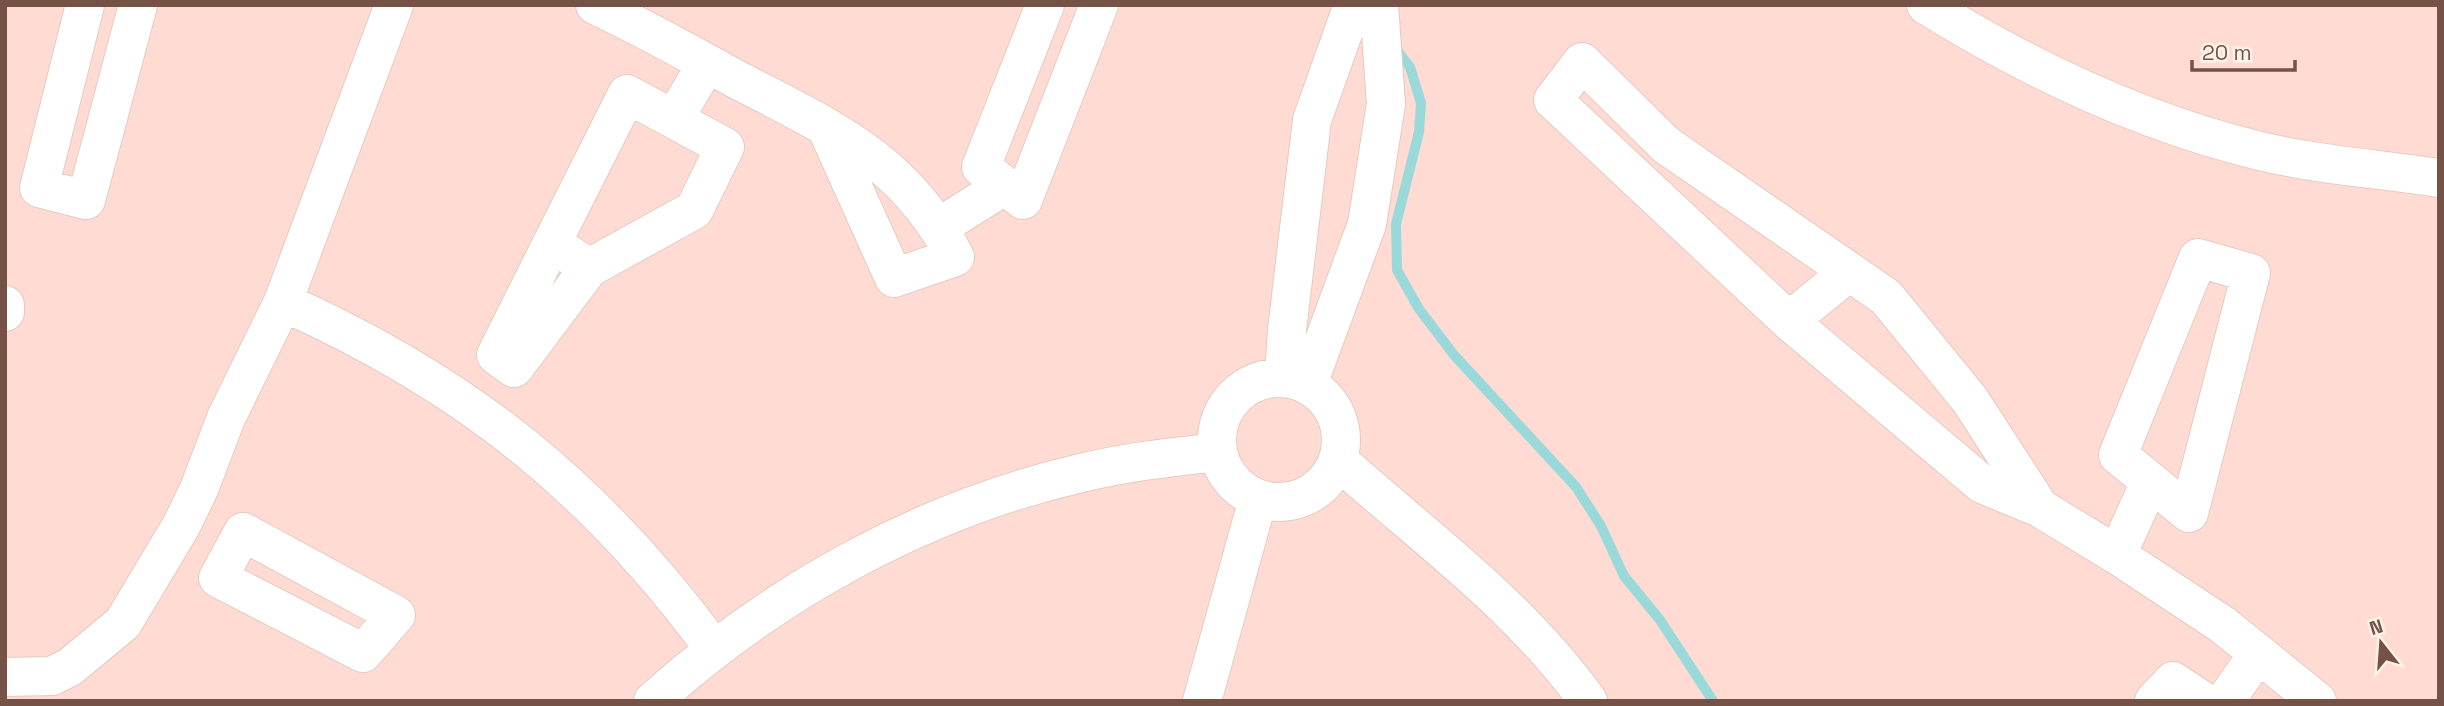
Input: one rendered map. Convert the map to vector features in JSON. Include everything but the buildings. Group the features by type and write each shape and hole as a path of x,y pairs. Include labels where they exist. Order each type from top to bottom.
{"street":[{"path":"85,5 39,188 86,200 138,5"},
{"path":"5,677 56,688 70,667 123,623 181,526 200,489 226,418 283,302 394,5"},
{"path":"595,5 637,14 707,63 827,127 879,160 922,203 955,257 894,278 827,127"},
{"path":"1045,5 981,167 1023,200 1099,5"},
{"path":"1296,380 1287,330 1312,120 1353,5"},
{"path":"1296,380 1367,224 1386,104 1378,5"},
{"path":"1926,5 1983,41 2060,80 2199,133 2262,151 2439,178"},
{"path":"2040,508 1970,400 1886,297 1666,145 1582,62 1553,100 1789,321 1982,484 2040,508 2117,555 2222,625 2317,701"},
{"path":"674,119 707,63"},
{"path":"627,94 725,147 694,210 589,268 514,368 496,355 552,243 627,94"},
{"path":"939,227 1004,186"},
{"path":"552,243 589,268"},
{"path":"2198,258 2251,273 2189,513 2150,482 2118,455 2198,258"},
{"path":"1789,321 1849,272"},
{"path":"283,302 348,331 411,366 527,447 580,493 629,543 675,596 714,649"},
{"path":"5,305 5,312"},
{"path":"1296,380 1323,394 1334,408 1341,426 1343,444 1339,461 1329,479 1297,500 1277,502 1258,499 1239,489 1225,472 1217,452 1217,433 1222,414 1232,398 1256,382 1296,380"},
{"path":"653,701 714,649 826,575 949,514 1081,473 1149,460 1217,452"},
{"path":"1339,461 1472,573 1564,668 1588,701"},
{"path":"2117,555 2150,482"},
{"path":"1202,701 1258,499"},
{"path":"181,526 231,555"},
{"path":"2225,701 2258,654"},
{"path":"2154,701 2173,681 2203,701"}],"shaded area":[{"path":"5,5 2439,5 2439,701 5,701"}],"waterway":[{"path":"1396,49 1410,67 1421,103 1419,132 1396,224 1397,270 1419,309 1454,355 1576,487 1601,526 1624,576 1660,620 1713,701"}]}
